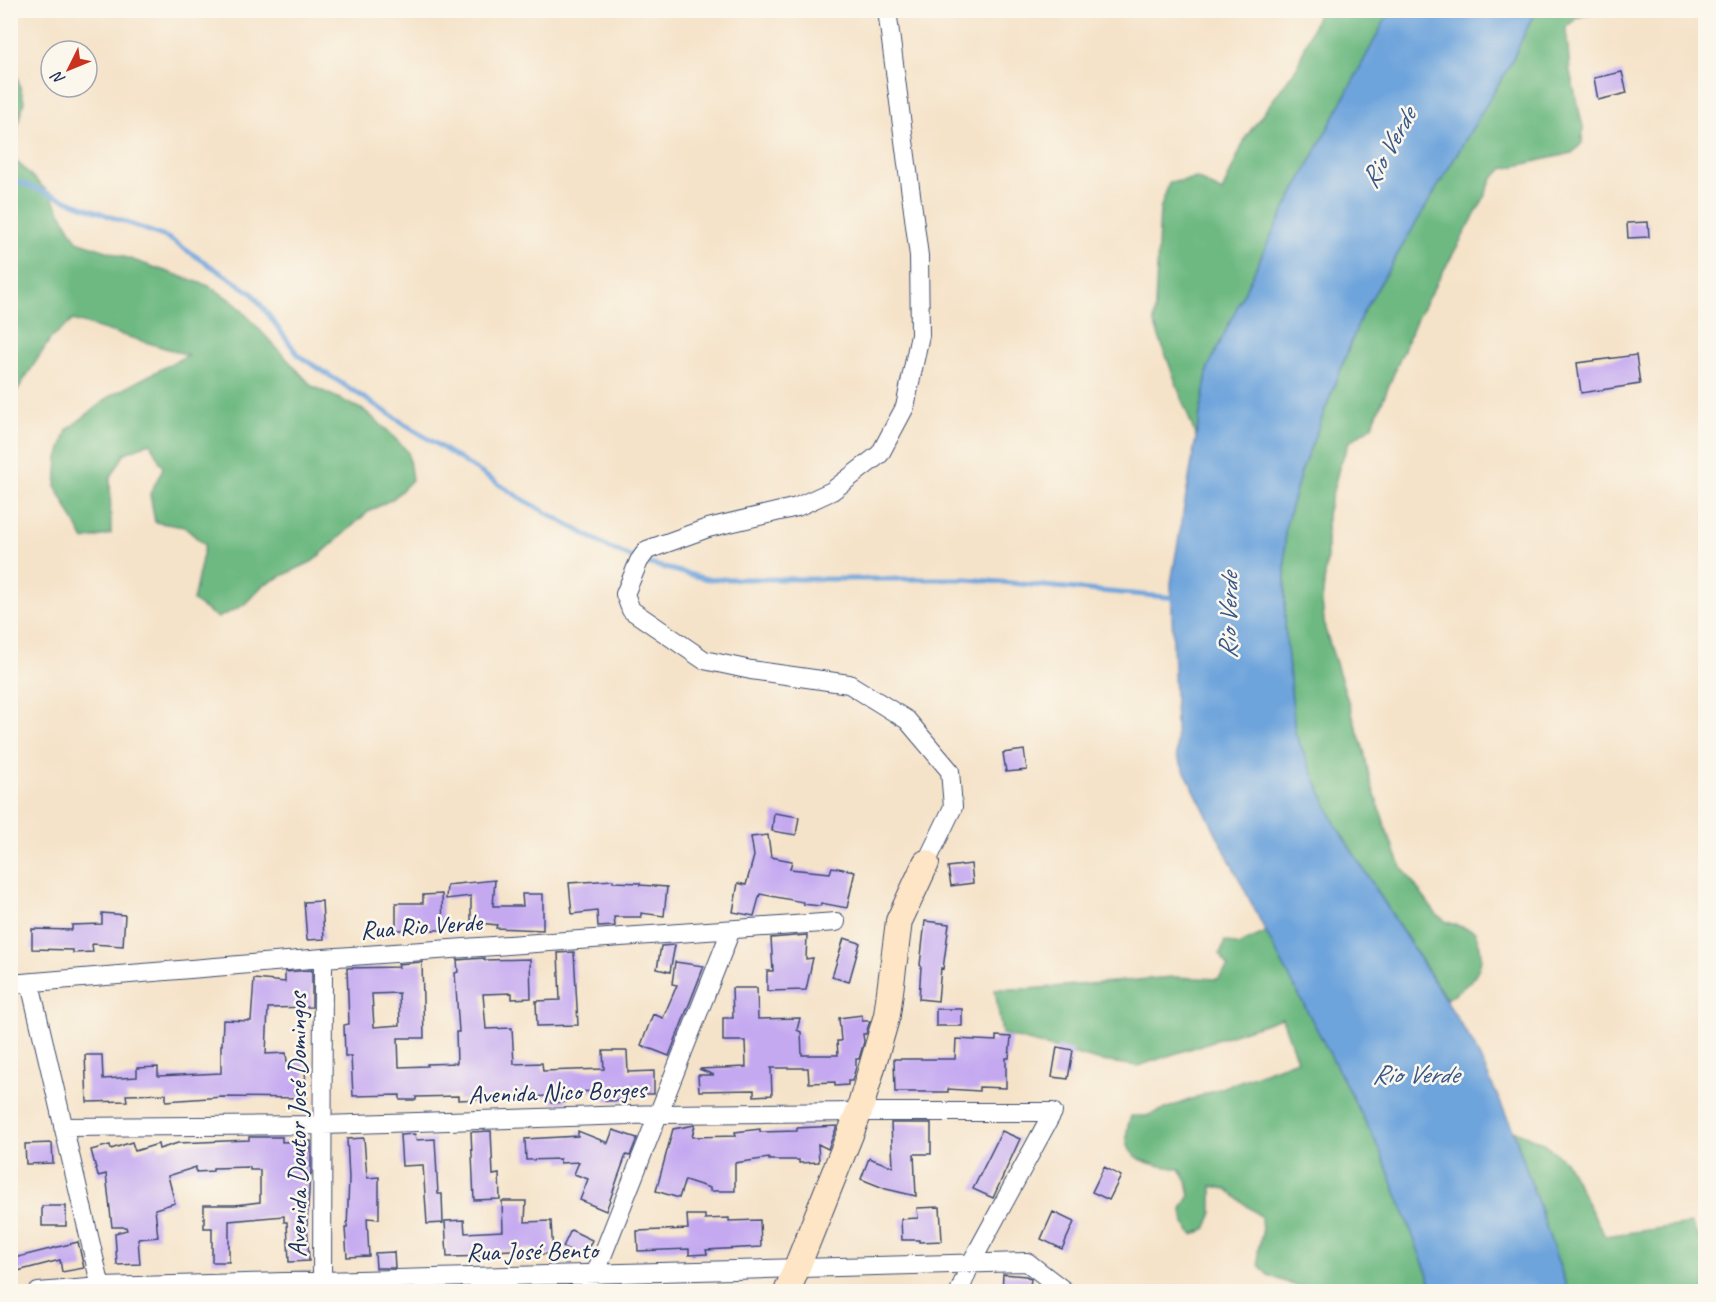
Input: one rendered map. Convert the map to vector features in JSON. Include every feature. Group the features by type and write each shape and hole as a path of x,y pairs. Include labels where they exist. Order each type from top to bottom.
{"street":[{"path":"792,1280 859,1112 887,1015 899,921 953,807 950,771 907,720 849,684 751,670 704,660 630,610 625,594 639,561 647,550 708,528 797,507 832,491 880,454 905,407 920,335 919,256 887,10"},
{"name":"Rua Rio Verde","path":"10,984 323,958 836,922"},
{"path":"588,1292 731,930"},
{"name":"Avenida Doutor José Domingos","path":"322,1287 323,958"},
{"path":"30,983 101,1289"},
{"name":"Avenida Nico Borges","path":"63,1127 324,1125 660,1114 1053,1112 971,1263"},
{"name":"Rua José Bento","path":"38,1292 101,1289 322,1287 596,1275 792,1280 971,1263 1027,1262 1066,1292"},
{"path":"959,1292 971,1263"}],"green space":[{"path":"1319,11 1390,11 1273,232 1208,368 1196,437 1154,323 1160,210 1169,183 1197,178 1222,192 1246,137 1297,67"},
{"path":"1535,11 1595,11 1577,18 1566,27 1570,72 1583,127 1582,143 1572,153 1503,169 1492,179 1481,204 1417,318 1372,426 1349,442 1339,468 1327,514 1327,557 1322,602 1325,629 1389,837 1401,866 1436,914 1447,922 1474,931 1479,942 1481,953 1477,971 1465,986 1446,999 1336,826 1295,733 1285,628 1285,528 1301,472 1362,314 1510,65"},
{"path":"11,55 24,101 11,154"},
{"path":"11,156 50,194 77,241 209,286 234,302 312,386 365,411 387,430 408,452 412,480 394,498 368,512 313,561 263,585 244,605 218,618 193,601 205,545 184,527 155,522 150,494 163,468 150,443 125,453 110,478 111,534 84,540 56,487 58,459 67,430 112,395 188,355 73,320 51,338 11,400"},
{"path":"1266,932 1380,1150 1434,1291 1309,1291 1268,1275 1259,1265 1261,1217 1226,1189 1212,1186 1212,1214 1207,1228 1193,1235 1184,1224 1182,1209 1190,1195 1187,1181 1180,1169 1145,1162 1131,1151 1127,1142 1127,1131 1131,1116 1146,1116 1297,1060 1282,1018 1138,1066 1101,1061 1002,1034 995,989 1028,989 1173,977 1218,979 1228,967 1220,954 1225,941 1238,945"},
{"path":"1513,1130 1543,1143 1565,1161 1605,1236 1691,1224 1705,1249 1705,1291 1568,1291"}],"water":[{"name":"Rio Verde","path":"1390,11 1535,11 1510,65 1362,314 1301,472 1285,528 1285,628 1295,733 1336,826 1474,1045 1513,1130 1568,1291 1434,1291 1380,1150 1177,756 1171,583 1208,368 1273,232"}],"building":[{"path":"1622,72 1627,93 1598,100 1594,78"},
{"path":"1648,222 1649,237 1628,238 1627,223"},
{"path":"1636,355 1640,384 1581,393 1577,363"},
{"path":"1024,750 1027,770 1006,772 1003,753"},
{"path":"774,813 799,817 796,835 772,831"},
{"path":"768,835 771,857 792,861 790,869 830,873 832,867 855,871 847,908 821,903 820,906 803,904 803,902 760,894 754,916 733,912 738,883 746,885 754,856 751,837"},
{"path":"971,864 973,883 951,886 948,867"},
{"path":"495,880 493,906 523,906 522,894 543,894 543,930 496,928 497,925 471,922 471,896 446,899 447,885"},
{"path":"613,880 613,882 667,887 664,916 641,913 641,917 614,917 615,926 598,927 597,911 572,914 569,883"},
{"path":"442,894 443,930 396,930 396,903 423,903 423,895"},
{"path":"322,901 324,939 307,940 304,902"},
{"path":"102,913 125,915 123,946 92,944 93,952 73,953 73,950 32,949 32,929 72,930 72,925 102,924"},
{"path":"925,921 949,924 938,1001 919,999"},
{"path":"807,935 806,959 813,958 806,990 767,991 767,971 773,971 771,938"},
{"path":"844,938 860,943 849,982 832,977"},
{"path":"675,945 670,972 657,969 661,946"},
{"path":"574,952 578,1025 537,1026 536,1001 560,1000 558,953"},
{"path":"530,959 531,998 512,999 512,993 483,994 486,1029 512,1028 514,1064 542,1063 543,1071 604,1069 603,1051 627,1051 628,1072 654,1071 654,1094 629,1094 629,1100 605,1101 605,1091 566,1092 567,1102 551,1103 550,1096 458,1100 458,1096 416,1097 416,1100 400,1100 400,1095 353,1096 351,1056 345,1056 344,1025 349,1024 347,968 399,967 398,964 422,962 424,1038 398,1038 399,1067 427,1066 427,1064 457,1063 456,1032 459,1032 455,973 458,972 457,960","holes":["399,993 400,1025 374,1027 372,994"]},
{"path":"675,962 704,966 669,1056 641,1045 653,1014 663,1018 677,985 672,984"},
{"path":"312,970 312,1007 268,1008 266,1054 286,1053 287,1062 305,1061 306,1098 223,1097 166,1101 166,1094 126,1095 127,1101 87,1102 85,1055 102,1055 103,1079 137,1077 137,1068 158,1067 158,1076 221,1073 223,1020 251,1021 254,979 285,982 285,972"},
{"path":"732,988 757,988 758,1019 800,1018 797,1030 801,1032 802,1055 838,1055 837,1041 841,1041 839,1018 862,1015 862,1021 870,1021 866,1034 863,1034 864,1042 859,1059 856,1059 852,1081 848,1081 848,1085 835,1086 835,1082 809,1083 808,1068 771,1068 772,1095 754,1096 754,1090 699,1091 698,1075 714,1075 699,1069 746,1067 745,1041 723,1041 723,1018 733,1018"},
{"path":"936,1009 962,1009 962,1026 936,1026"},
{"path":"996,1036 1011,1037 1009,1058 1006,1058 1006,1088 979,1087 979,1091 948,1089 948,1092 895,1092 894,1059 955,1059 956,1039 996,1041"},
{"path":"1057,1047 1073,1050 1068,1079 1052,1077"},
{"path":"891,1123 931,1123 931,1154 914,1154 916,1196 886,1189 861,1179 869,1158 893,1167"},
{"path":"695,1125 692,1137 736,1136 735,1132 760,1129 760,1132 797,1131 797,1128 837,1126 828,1149 818,1144 819,1162 799,1163 799,1160 769,1160 769,1158 735,1163 735,1191 710,1191 710,1188 685,1180 679,1198 656,1191 673,1129"},
{"path":"613,1130 637,1138 630,1156 626,1155 606,1211 580,1200 588,1179 574,1174 579,1162 560,1163 560,1159 526,1160 525,1139 578,1136 578,1131 608,1143"},
{"path":"491,1131 493,1175 499,1174 500,1199 474,1200 471,1132"},
{"path":"1002,1131 1020,1139 993,1198 973,1189"},
{"path":"415,1134 416,1140 435,1139 438,1194 442,1194 443,1223 427,1224 423,1165 402,1166 400,1135"},
{"path":"249,1137 282,1137 282,1142 311,1141 307,1222 309,1261 289,1262 287,1222 284,1222 284,1216 229,1221 229,1262 212,1262 212,1228 204,1228 204,1205 260,1202 260,1170 250,1170 250,1167 213,1168 213,1171 196,1172 196,1167 168,1176 175,1203 155,1209 158,1237 138,1239 140,1264 117,1265 115,1233 127,1230 126,1227 112,1227 106,1174 98,1176 91,1150 110,1145 111,1149 132,1142 135,1151 158,1144 159,1149 178,1143 249,1140"},
{"path":"364,1138 367,1178 379,1177 379,1219 367,1218 369,1256 347,1257 345,1228 347,1228 349,1178 347,1139"},
{"path":"52,1143 53,1163 26,1164 25,1144"},
{"path":"1104,1167 1121,1176 1109,1200 1092,1192"},
{"path":"502,1201 526,1201 525,1222 551,1221 553,1254 535,1254 534,1249 492,1251 493,1256 447,1257 445,1221 464,1220 465,1233 503,1231"},
{"path":"42,1206 66,1206 66,1226 42,1226"},
{"path":"940,1207 942,1241 902,1240 901,1219 918,1218 917,1208"},
{"path":"1053,1212 1074,1222 1062,1249 1041,1239"},
{"path":"687,1215 705,1215 705,1219 729,1218 729,1221 760,1220 761,1247 706,1250 707,1254 689,1255 689,1249 638,1251 637,1231 688,1229"},
{"path":"571,1230 592,1240 584,1257 563,1247"},
{"path":"78,1242 84,1268 62,1272 60,1260 10,1273 10,1259"},
{"path":"394,1252 395,1268 376,1268 375,1253"},
{"path":"1003,1274 1026,1276 1031,1279 1029,1292 1002,1292"}],"waterway":[{"path":"10,179 168,238 252,293 299,356 522,499 608,547 639,561 707,579 967,579 1177,598"}]}
